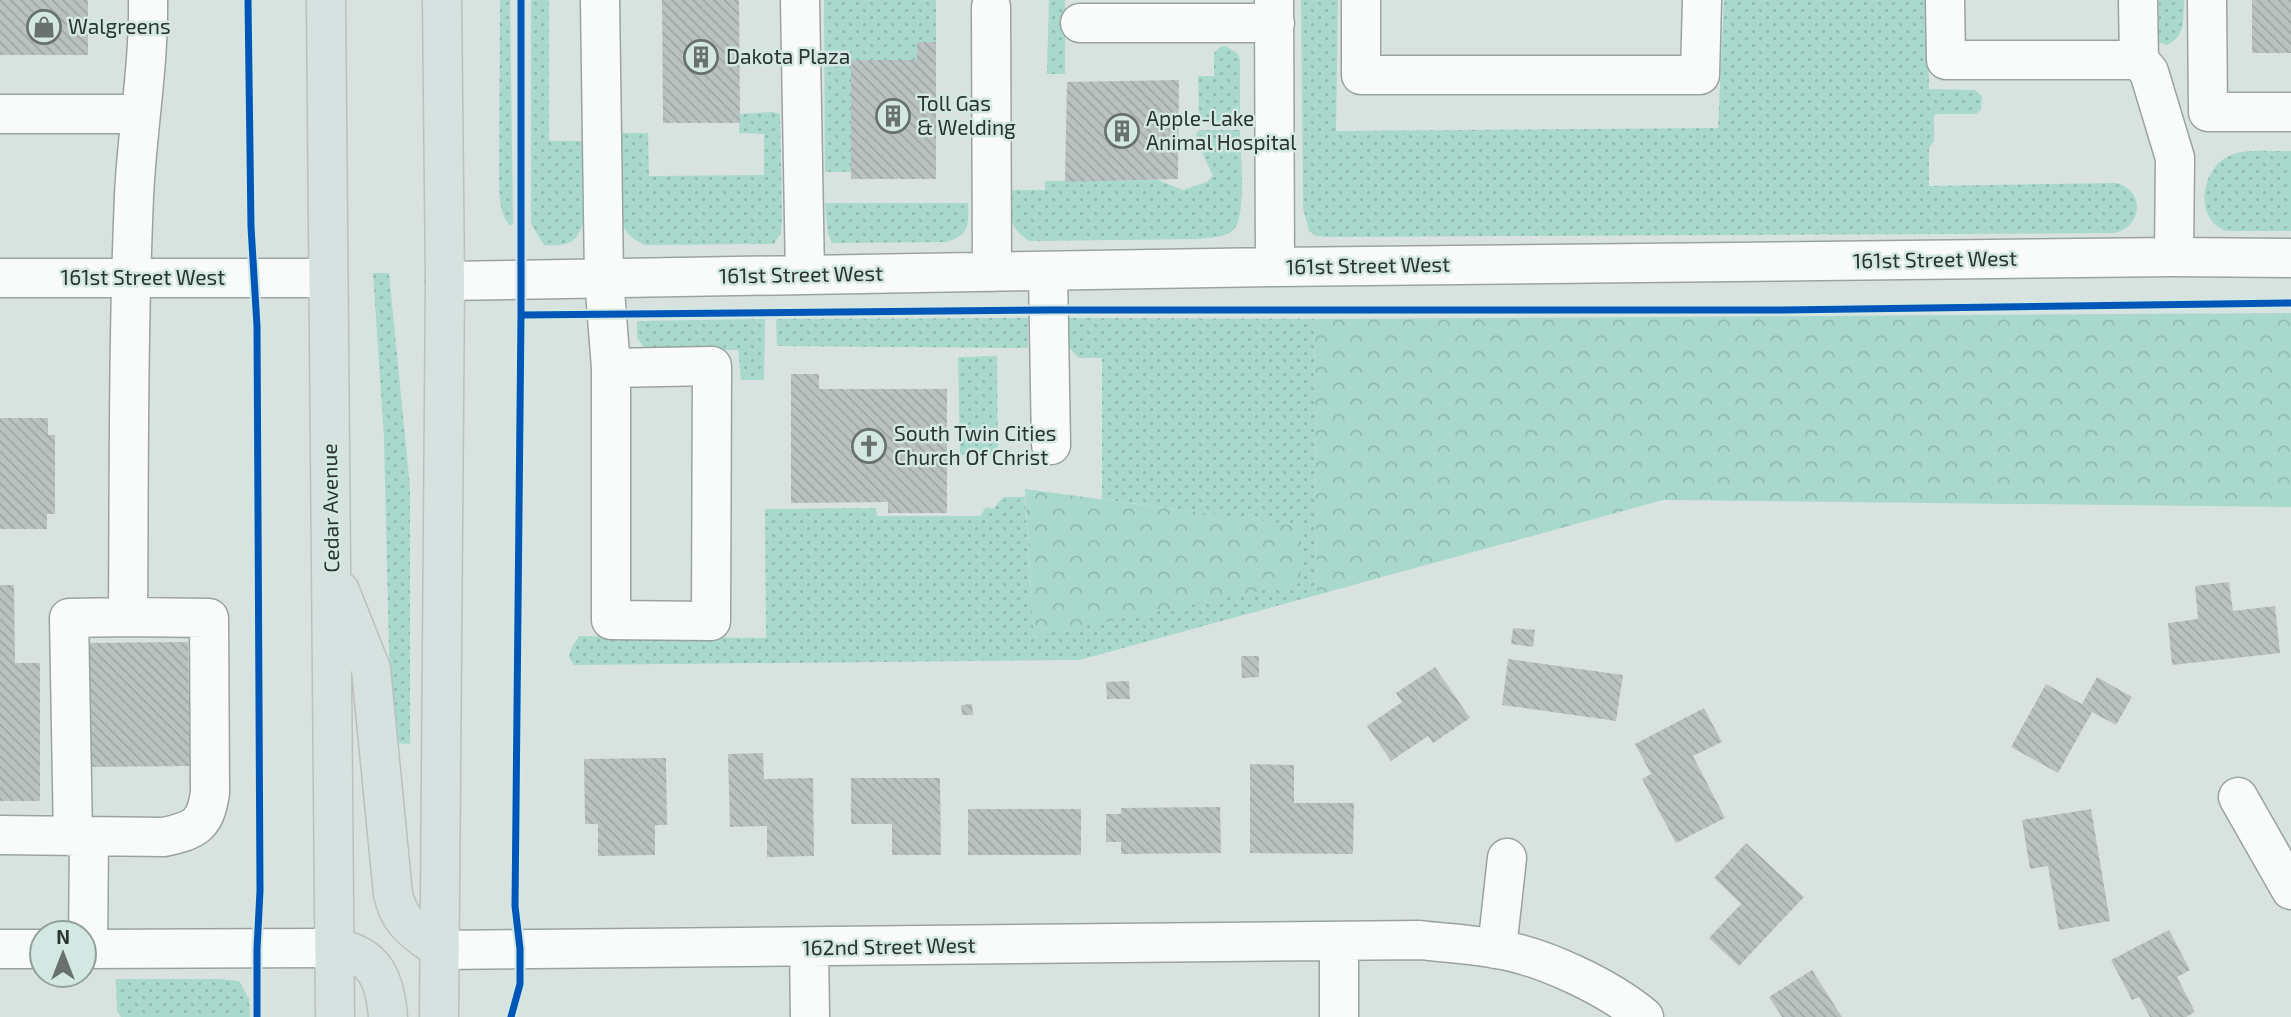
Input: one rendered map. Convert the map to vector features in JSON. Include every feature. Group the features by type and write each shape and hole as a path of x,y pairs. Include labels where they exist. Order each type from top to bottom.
{"main road":[{"name":"Cedar Avenue","path":"326,0 335,1017"},
{"path":"439,1017 445,281 442,0"},
{"path":"332,573 371,669 396,909 405,924 440,950"},
{"path":"334,948 354,951 369,963 380,978 386,995 388,1017"}],"street":[{"path":"128,617 131,278 135,172 149,45 148,0"},
{"path":"600,0 604,278 611,368 611,620 711,621 712,366 611,368"},
{"path":"800,0 805,275"},
{"path":"1360,0 1361,75 1700,75 1702,0"},
{"path":"1945,0 1946,60 2139,60"},
{"path":"2138,0 2139,60 2149,72 2175,158 2174,257"},
{"path":"2175,158 2208,112 2207,0"},
{"path":"991,7 992,272"},
{"path":"1080,23 1274,12 1275,267"},
{"path":"2208,112 2291,112"},
{"path":"0,114 141,114"},
{"name":"161st Street West","path":"445,281 1275,267 2291,258"},
{"path":"1048,271 1051,445"},
{"name":"161st Street West","path":"0,278 328,278"},
{"path":"0,835 81,837 164,837 183,833 199,824 207,812 210,793 209,618 69,618 81,837 85,919"},
{"path":"2238,797 2291,890"},
{"path":"1497,949 1507,858"},
{"name":"162nd Street West","path":"440,950 1420,940 1497,949 1539,960 1625,1001 1644,1017"},
{"path":"1339,942 1339,1017"},
{"path":"809,947 810,1017"},
{"path":"98,949 334,948"},
{"path":"0,949 28,949"}],"green space":[{"path":"500,0 510,0 513,223 510,226 502,211 499,182"},
{"path":"531,0 549,0 549,141 582,141 583,222 574,240 559,245 544,245 531,224"},
{"path":"824,0 936,0 936,42 917,43 917,60 851,60 851,172 825,172"},
{"path":"1049,0 1065,0 1065,74 1047,74"},
{"path":"1301,0 1338,0 1336,131 1718,128 1724,0 1928,0 1929,89 1975,90 1982,96 1981,110 1976,114 1934,115 1934,141 1929,148 1929,186 2117,183 2133,194 2137,209 2135,217 2130,224 2114,233 1316,236 1309,231 1303,208"},
{"path":"2159,0 2184,0 2180,32 2173,42 2167,45 2159,42"},
{"path":"1226,46 1238,54 1240,60 1240,122 1199,121 1198,76 1214,76 1214,53 1220,47"},
{"path":"740,114 780,114 782,216 781,233 774,244 645,245 624,228 621,218 619,133 648,133 649,176 764,175 764,134 739,133"},
{"path":"1200,130 1240,130 1242,199 1237,224 1229,233 1200,239 1030,241 1013,226 1009,206 1013,190 1045,190 1045,181 1158,180 1183,190 1207,182 1213,176 1197,142 1196,133"},
{"path":"2291,151 2291,231 2226,231 2215,225 2208,216 2205,193 2213,170 2221,161 2231,155 2245,152"},
{"path":"825,203 968,203 968,223 960,236 947,242 832,243 828,234"},
{"path":"373,273 389,273 410,487 410,744 395,743 389,651 384,438"},
{"path":"2291,313 2291,507 1663,500 1317,595 1314,319"},
{"path":"1028,318 1028,348 777,346 776,319"},
{"path":"1066,318 1314,319 1317,595 1079,660 574,665 569,657 579,636 766,638 765,509 876,508 877,516 980,516 986,507 993,509 1003,497 1025,497 1034,636 1300,526 1102,499 1102,358 1079,358 1068,347"},
{"path":"765,319 764,380 741,380 738,350 647,351 637,338 637,321"},
{"path":"997,356 998,455 960,455 958,357"},
{"path":"1025,489 1301,526 1301,583 1034,636"},
{"path":"116,979 239,981 249,999 250,1017 121,1017 117,1011"}],"building":[{"name":"Walgreens","path":"0,0 88,0 88,55 0,55"},
{"name":"Dakota Plaza","path":"662,0 739,0 740,123 663,123"},
{"path":"2252,0 2291,0 2291,53 2252,53"},
{"name":"Toll Gas & Welding","path":"917,42 936,42 936,179 851,179 851,60 917,60"},
{"name":"Apple-Lake Animal Hospital","path":"1179,80 1178,179 1065,182 1067,82"},
{"name":"South Twin Cities Church Of Christ","path":"791,374 819,374 819,389 947,389 947,513 888,513 888,502 791,503"},
{"path":"0,418 48,418 48,435 55,435 55,514 47,514 47,529 0,529"},
{"path":"2229,582 2233,611 2275,606 2280,653 2172,665 2168,623 2198,619 2195,586"},
{"path":"0,585 14,585 15,663 40,663 40,801 0,801"},
{"path":"1513,628 1535,630 1533,647 1511,644"},
{"path":"188,642 190,766 86,767 84,643"},
{"path":"1241,656 1259,656 1259,677 1242,678"},
{"path":"1508,659 1623,675 1616,721 1502,705"},
{"path":"1435,667 1470,718 1433,743 1428,736 1391,761 1367,726 1402,702 1396,693"},
{"path":"2097,677 2132,697 2116,725 2092,712 2058,773 2011,747 2046,684 2082,704"},
{"path":"1129,681 1130,699 1107,699 1106,682"},
{"path":"972,704 973,715 962,715 961,705"},
{"path":"1704,708 1722,742 1693,756 1725,818 1676,843 1642,779 1651,774 1635,744"},
{"path":"763,753 764,779 813,778 814,856 767,857 767,826 730,827 728,754"},
{"path":"666,758 667,825 655,825 655,855 598,856 598,824 585,824 584,759"},
{"path":"1250,764 1294,765 1294,803 1354,803 1353,854 1250,853"},
{"path":"851,778 940,778 941,855 892,855 892,824 851,824"},
{"path":"1220,807 1221,853 1121,854 1121,842 1106,842 1106,814 1121,814 1121,808"},
{"path":"968,809 1081,809 1081,855 968,855"},
{"path":"2091,809 2110,921 2059,930 2048,866 2030,869 2022,820"},
{"path":"1746,843 1804,897 1739,966 1709,938 1741,904 1714,878"},
{"path":"2169,930 2190,970 2177,977 2195,1012 2186,1017 2150,1017 2139,997 2132,1000 2111,960"},
{"path":"1812,970 1842,1017 1782,1017 1769,997"}],"cycle path":[{"path":"248,0 251,227 257,326 260,891 257,1017"},
{"path":"511,1017 520,984 520,949 515,906 521,0"},
{"path":"521,315 1049,310 1783,310 2291,303"}],"place":[{"name":"Walgreens","path":"44,27"},
{"name":"Dakota Plaza","path":"701,57"},
{"name":"Toll Gas & Welding","path":"893,116"},
{"name":"Apple-Lake Animal Hospital","path":"1122,131"},
{"name":"South Twin Cities Church Of Christ","path":"869,446"}]}
